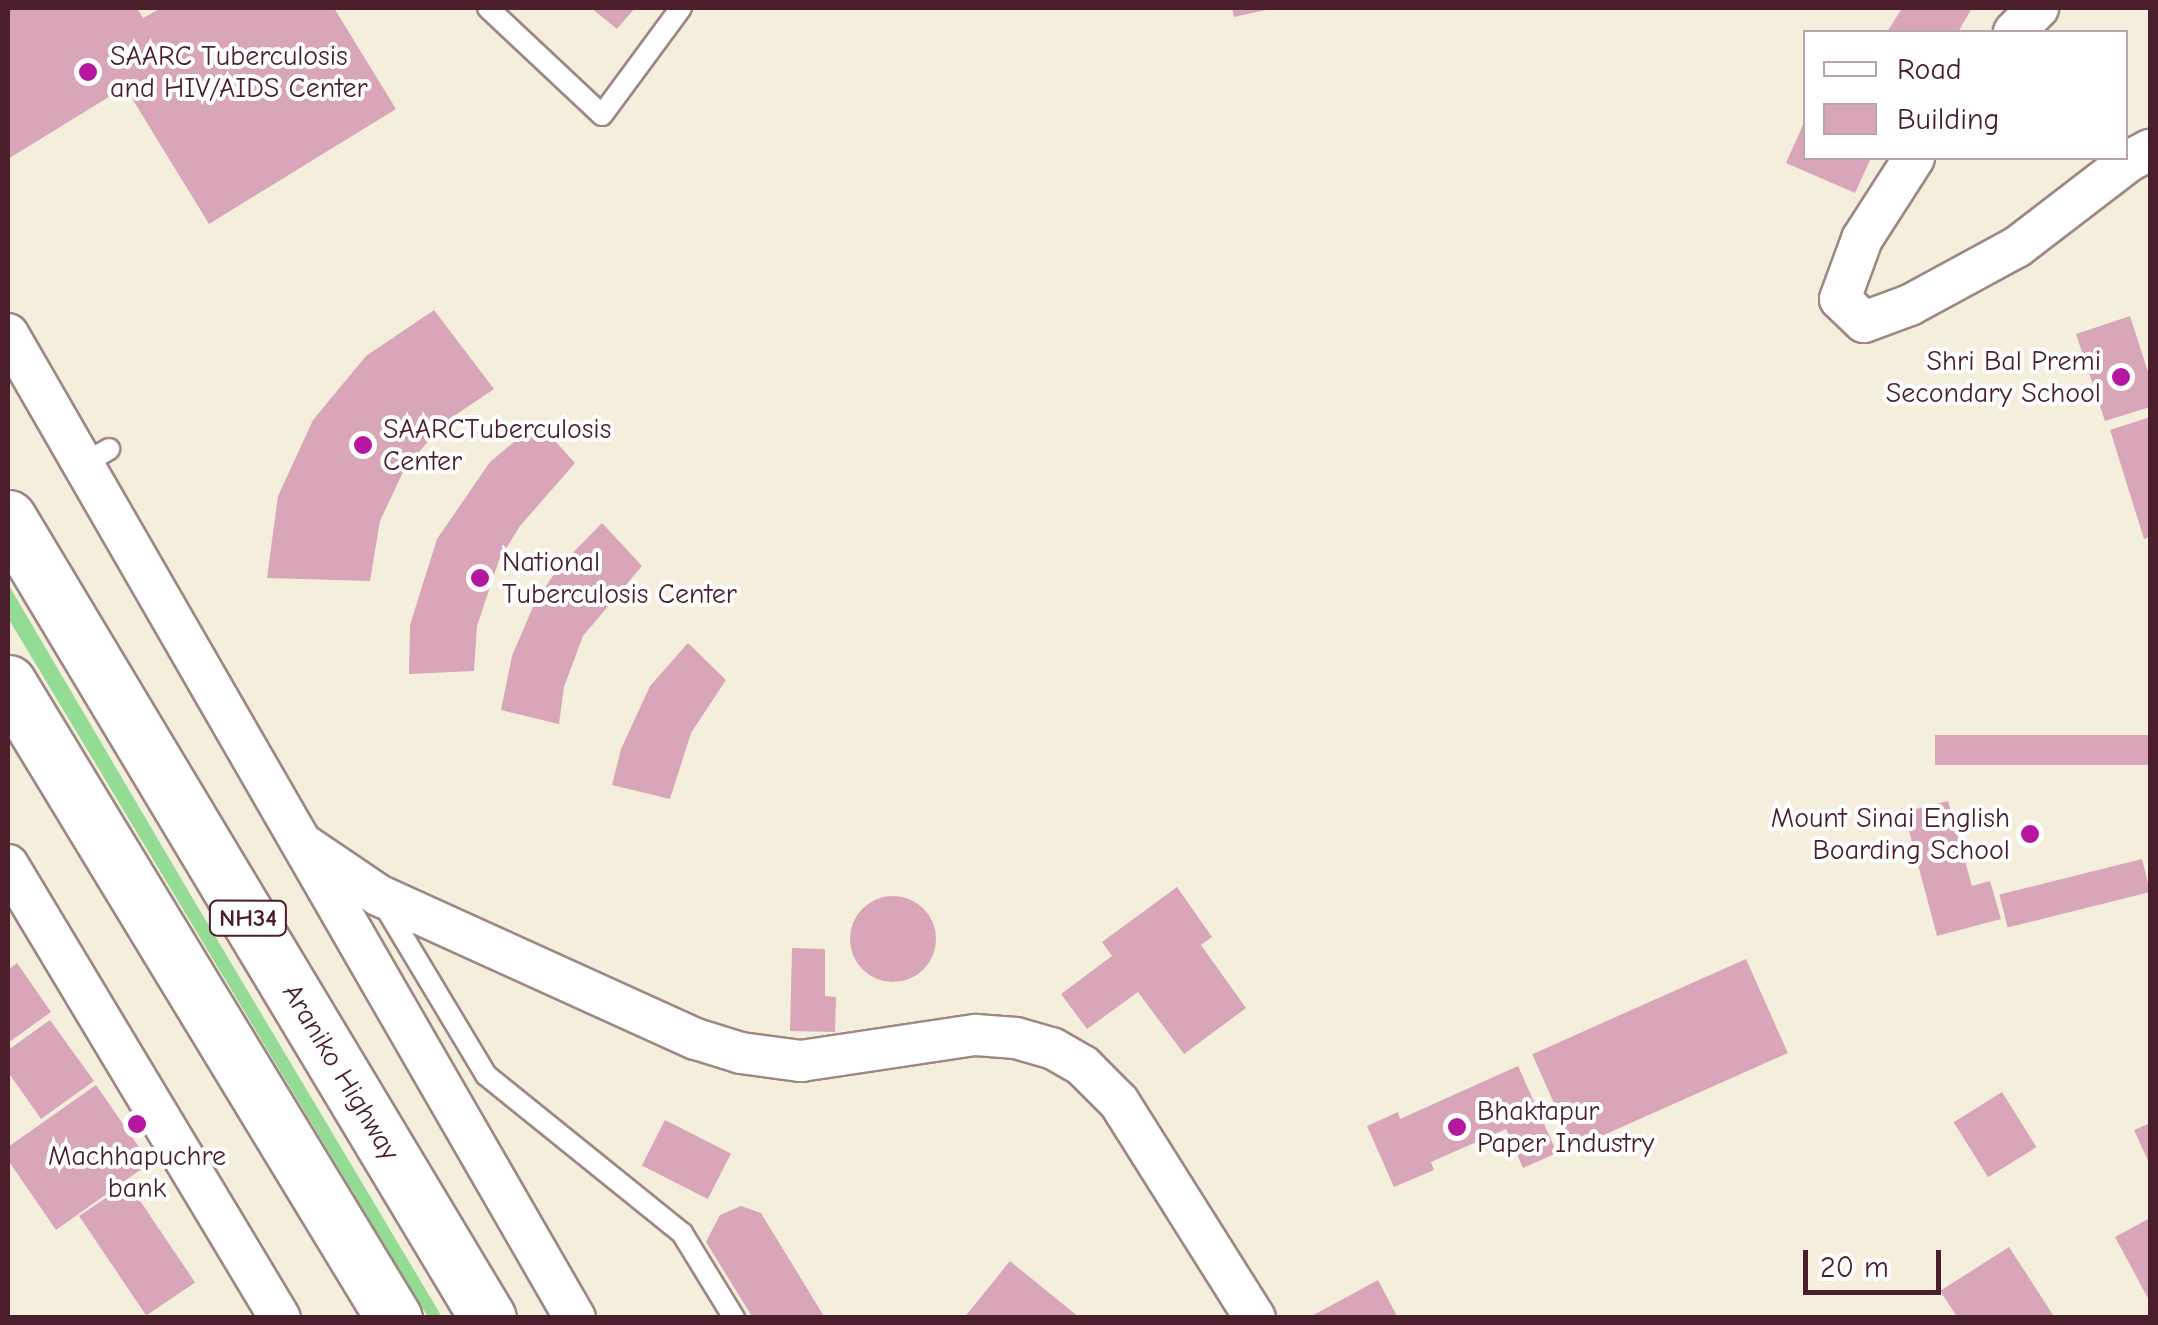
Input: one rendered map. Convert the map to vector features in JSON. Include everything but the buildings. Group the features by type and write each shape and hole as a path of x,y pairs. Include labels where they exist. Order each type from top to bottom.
{"highway":[{"name":"Araniko Highway","path":"8,518 488,1318"},
{"name":"NH34","path":"8,683 394,1318"}],"street":[{"path":"2016,30 2038,8"},
{"path":"1913,160 1862,238 1840,299 1864,322 1910,305 2017,247 2129,161 2150,150"},
{"path":"8,334 98,456 213,691 306,846 575,1318"},
{"path":"306,846 378,895 696,1039 741,1054 801,1062 976,1035 1016,1038 1052,1048 1083,1066 1120,1102 1255,1318"},
{"path":"8,865 280,1318"}],"lane":[{"path":"488,8 602,115 681,8"},
{"path":"378,895 486,1075 682,1233 734,1318"}],"green space":[{"path":"8,584 442,1317 428,1317 8,618"}],"place":[{"name":"SAARC Tuberculosis and HIV/AIDS Center","path":"88,72"},
{"name":"Shri Bal Premi Secondary School","path":"2121,377"},
{"name":"SAARCTuberculosis Center","path":"363,445"},
{"name":"National Tuberculosis Center","path":"480,578"},
{"name":"Mount Sinai English Boarding School","path":"2030,834"},
{"name":"Machhapuchre bank","path":"137,1124"},
{"name":"Bhaktapur Paper Industry","path":"1457,1127"}]}
